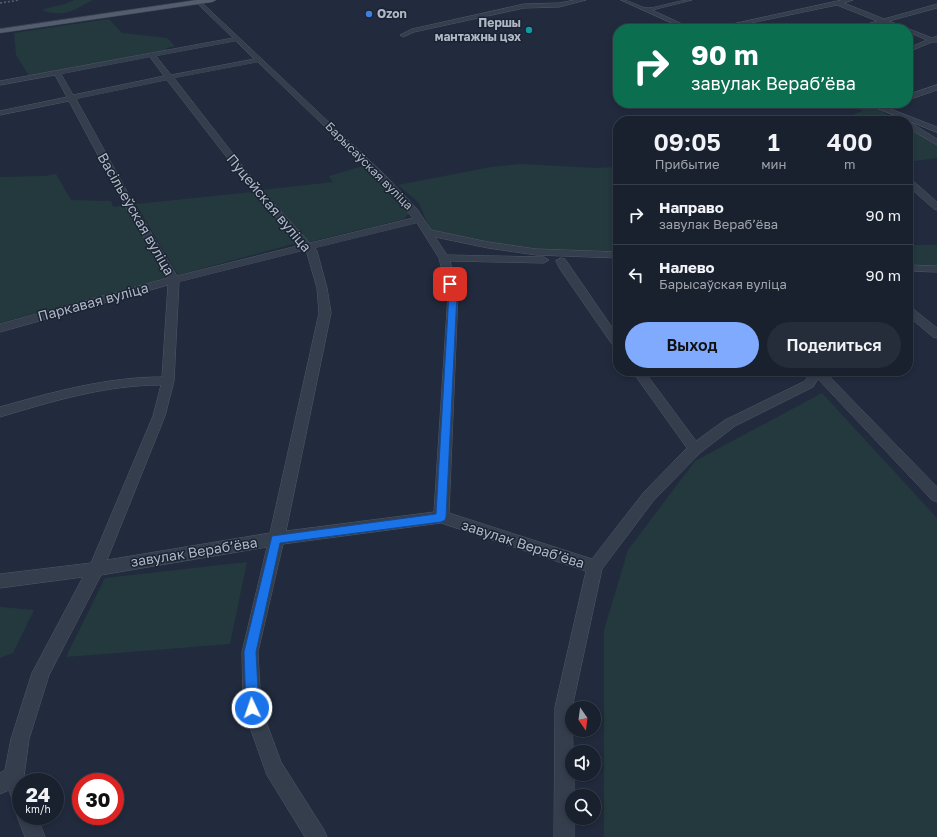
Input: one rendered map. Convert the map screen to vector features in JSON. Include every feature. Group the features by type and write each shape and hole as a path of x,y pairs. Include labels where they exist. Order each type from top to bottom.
{"main road":[{"path":"0,31 212,0"}],"street":[{"path":"512,0 524,6"},
{"path":"403,35 412,31 524,6 559,5 583,0"},
{"path":"626,0 678,24"},
{"path":"646,10 689,0"},
{"path":"737,24 850,0"},
{"name":"Барысаўская вуліца","path":"199,2 236,39 379,173 414,211 444,258 453,294 441,517"},
{"path":"838,3 892,24"},
{"path":"870,24 937,6"},
{"path":"913,32 935,40"},
{"path":"0,83 236,39"},
{"path":"913,48 935,40"},
{"name":"Пуцейская вуліца","path":"151,54 259,193 312,251 322,288 325,313 290,482 275,539 250,652 252,708 274,768 317,837"},
{"path":"0,114 169,77 259,60"},
{"name":"Васільеўская вуліца","path":"7,780 41,674 96,569 159,416 168,381 174,280 130,206 57,72"},
{"path":"913,96 937,87"},
{"path":"882,108 894,116"},
{"path":"882,108 902,116"},
{"path":"913,120 935,129"},
{"path":"913,128 937,143"},
{"path":"913,185 937,206"},
{"name":"Паркавая вуліца","path":"0,328 174,280 418,219"},
{"path":"427,232 488,245 536,252 613,255"},
{"path":"444,258 613,262"},
{"path":"562,261 565,268 613,337"},
{"path":"913,268 937,269"},
{"path":"913,314 937,334"},
{"path":"642,376 695,449"},
{"path":"564,837 564,707 595,567 649,496 695,449 730,424 812,376"},
{"path":"815,376 834,389 937,496"},
{"path":"0,412 61,394 135,381 168,381"},
{"name":"завулак Верабʼёва","path":"0,580 96,569 275,539 441,517 595,567"},
{"path":"31,825 35,837"}],"green space":[{"path":"74,0 93,0 70,12 52,13 43,11 44,9 65,4"},
{"path":"109,19 122,33 167,38 175,46 166,48 167,50 29,76 16,55 14,33"},
{"path":"856,108 874,108 889,116 850,116 863,111"},
{"path":"913,130 937,145 937,158 913,161"},
{"path":"522,164 595,168 613,167 613,252 534,250 484,242 430,230 419,203 398,185 491,167"},
{"path":"366,165 404,204 409,213 404,219 309,242 306,241 262,190 333,182 329,176"},
{"path":"56,174 71,200 111,201 113,207 124,205 167,278 0,323 0,177 44,176"},
{"path":"253,192 297,243 178,275 136,204"},
{"path":"913,245 937,245 937,266 913,266"},
{"path":"822,393 937,518 937,837 604,837 604,630 628,550 695,461"},
{"path":"247,562 230,644 66,657 105,578"},
{"path":"0,607 34,610 13,653 0,658"}],"railway":[{"path":"0,3 20,0"}],"place":[{"name":"Ozon","path":"369,14"},
{"name":"Першы мантажны цэх","path":"529,30"}],"route":[{"path":"252,708 250,652 275,539 441,517 453,294 450,284"}]}
